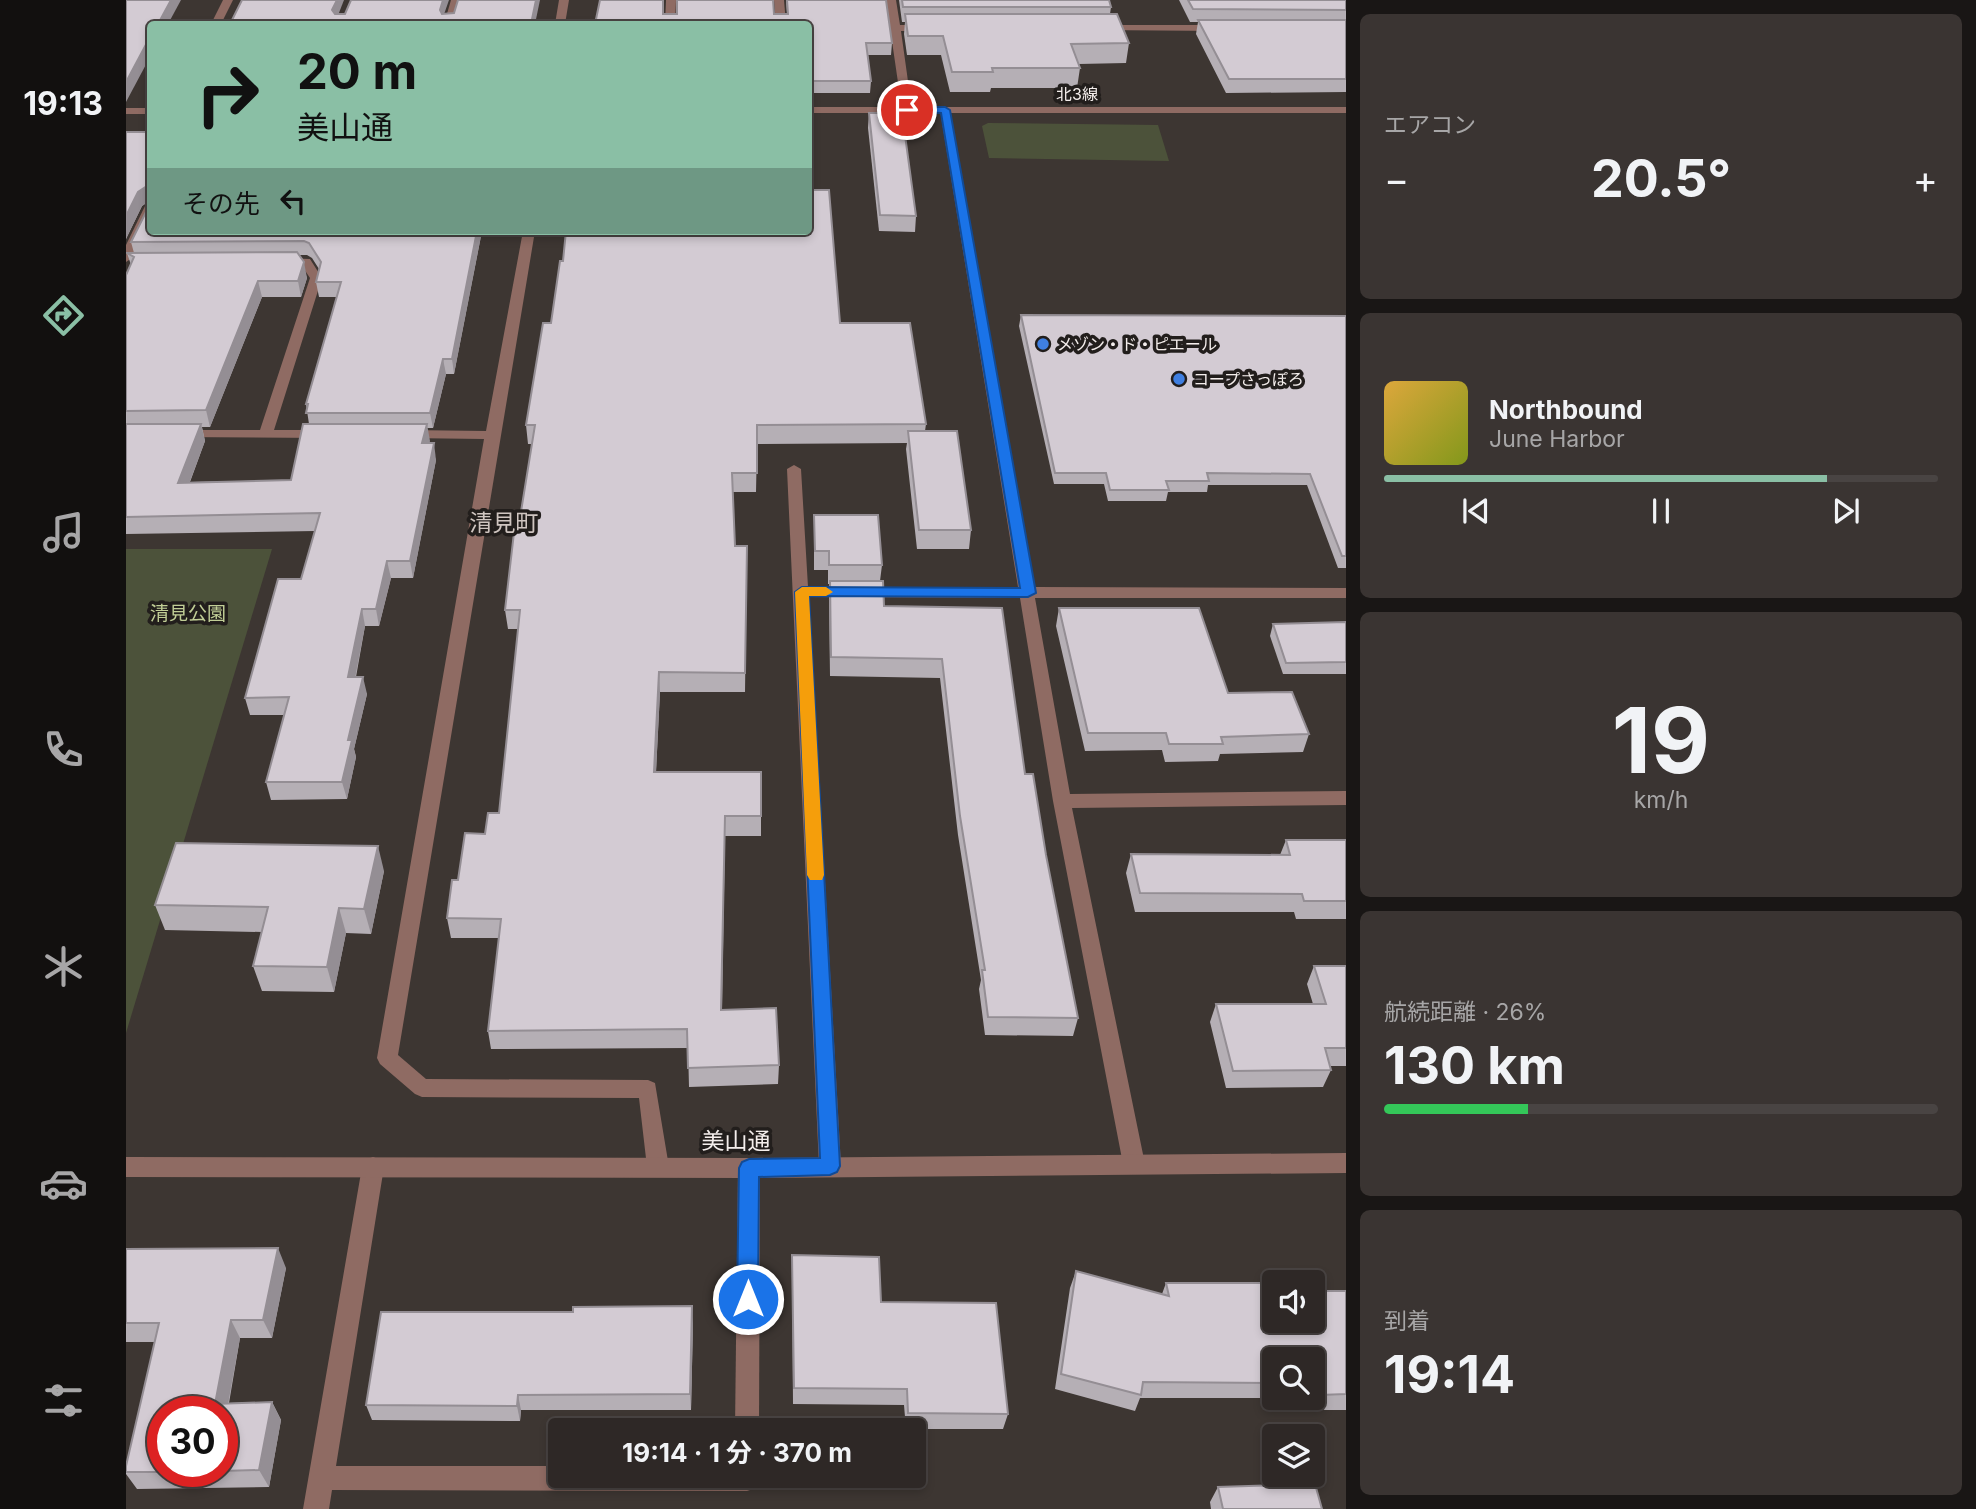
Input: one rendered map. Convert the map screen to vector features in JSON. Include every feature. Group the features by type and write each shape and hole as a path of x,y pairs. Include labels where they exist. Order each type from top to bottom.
{"street":[{"path":"218,21 229,0"},
{"path":"450,21 456,0"},
{"path":"560,21 564,0"},
{"path":"670,21 671,0"},
{"path":"779,0 781,21"},
{"path":"891,0 907,110"},
{"path":"895,28 936,28"},
{"path":"1086,28 1237,28"},
{"name":"北3線","path":"812,110 1346,110"},
{"path":"945,110 1062,800 1134,1164"},
{"path":"126,111 147,111"},
{"path":"131,261 147,216"},
{"path":"528,235 387,1058 422,1088 648,1089 658,1167"},
{"path":"264,262 306,262 316,278 266,433"},
{"path":"164,434 346,434"},
{"path":"386,434 492,435"},
{"path":"794,469 830,1166"},
{"path":"802,592 1346,593"},
{"path":"1062,800 1346,798"},
{"name":"美山通","path":"126,1167 749,1168 1346,1163"},
{"path":"316,1509 373,1167"},
{"path":"747,1418 749,1168"},
{"path":"321,1478 548,1479"}],"green space":[{"path":"988,123 1158,125 1169,161 989,158 982,126"},
{"name":"清見公園","path":"126,549 272,549 126,1033"}],"building":[{"path":"126,0 171,0 160,21 147,21 147,43 126,82"},
{"path":"242,0 337,0 332,10 335,14 345,14 351,0 443,0 440,10 442,14 454,13 458,0 536,0 532,21 232,21"},
{"path":"600,0 663,0 663,14 677,14 677,0 773,0 774,14 788,14 787,0 886,0 892,43 866,43 871,81 812,81 812,21 596,21"},
{"path":"902,0 1109,0 1111,7 903,7"},
{"path":"1188,0 1346,0 1346,10 1193,9"},
{"path":"905,14 1117,14 1129,43 1071,44 1080,68 992,68 993,72 952,72 943,36 908,36"},
{"path":"1198,20 1346,20 1346,79 1229,79"},
{"path":"869,113 902,113 916,216 880,215"},
{"path":"126,132 147,132 147,186 138,192 126,216"},
{"path":"812,190 829,190 840,323 910,323 926,424 757,425 757,473 732,473 735,546 747,546 745,673 659,672 654,772 761,772 761,816 725,816 721,1010 776,1008 779,1065 688,1068 687,1029 488,1031 501,919 447,918 452,880 458,880 465,833 485,834 488,813 499,813 520,610 505,610 515,524 519,524 535,425 526,425 543,323 551,323 560,261 563,261 566,235 812,235"},
{"path":"147,210 147,235 476,235 452,359 443,359 430,413 306,413 306,404 341,282 316,282 321,262 309,243 131,242"},
{"path":"297,252 304,262 298,281 258,281 206,410 126,411 126,275 134,257 127,253"},
{"name":"コープさっぽろ","path":"1021,315 1346,316 1346,556 1342,556 1310,474 1207,473 1209,481 1166,481 1169,490 1110,490 1106,473 1055,473"},
{"path":"126,424 201,424 178,483 291,480 303,424 427,424 422,443 434,443 410,561 387,561 376,609 362,609 348,677 363,677 348,740 352,740 342,782 266,782 289,697 245,698 278,579 301,579 320,513 126,517"},
{"path":"908,431 957,431 971,530 919,530"},
{"path":"814,515 878,515 882,565 829,565 829,551 815,551"},
{"path":"830,581 883,581 884,606 1002,608 1025,774 1033,774 1078,1018 988,1017 982,970 985,970 960,816 942,659 831,657"},
{"path":"1059,608 1199,608 1228,693 1292,692 1309,734 1221,737 1223,744 1169,744 1166,733 1088,733"},
{"path":"1346,622 1346,662 1286,663 1273,624"},
{"path":"1286,840 1346,840 1346,901 1304,901 1302,894 1140,893 1131,854 1290,855"},
{"path":"176,843 378,846 364,909 339,908 327,967 253,966 268,907 155,905"},
{"path":"1314,966 1346,966 1346,1048 1325,1048 1331,1070 1233,1071 1216,1004 1326,1004"},
{"path":"278,1248 263,1320 231,1320 217,1396 147,1396 147,1472 126,1472 126,1466 159,1323 126,1323 126,1249"},
{"path":"792,1255 879,1257 881,1302 996,1303 1008,1414 908,1413 907,1389 794,1388"},
{"path":"1076,1271 1169,1296 1166,1283 1262,1283 1262,1333 1325,1333 1325,1291 1346,1291 1346,1394 1325,1395 1325,1347 1262,1347 1262,1383 1143,1382 1141,1395 1061,1374"},
{"path":"692,1306 690,1394 518,1395 517,1406 366,1405 381,1312 573,1312 573,1307"},
{"path":"272,1402 259,1470 238,1471 238,1403"},
{"path":"1218,1487 1316,1487 1322,1509 1223,1509"}],"slow traffic":[{"path":"816,875 802,592 826,592"}],"place":[{"name":"メゾン・ド・ピエール","path":"1043,344"},
{"name":"コープさっぽろ","path":"1179,379"}],"district":[{"name":"清見町","path":"504,523"}],"route":[{"path":"748,1299 749,1168 830,1166 802,592 1028,593 945,110 907,110"}]}
